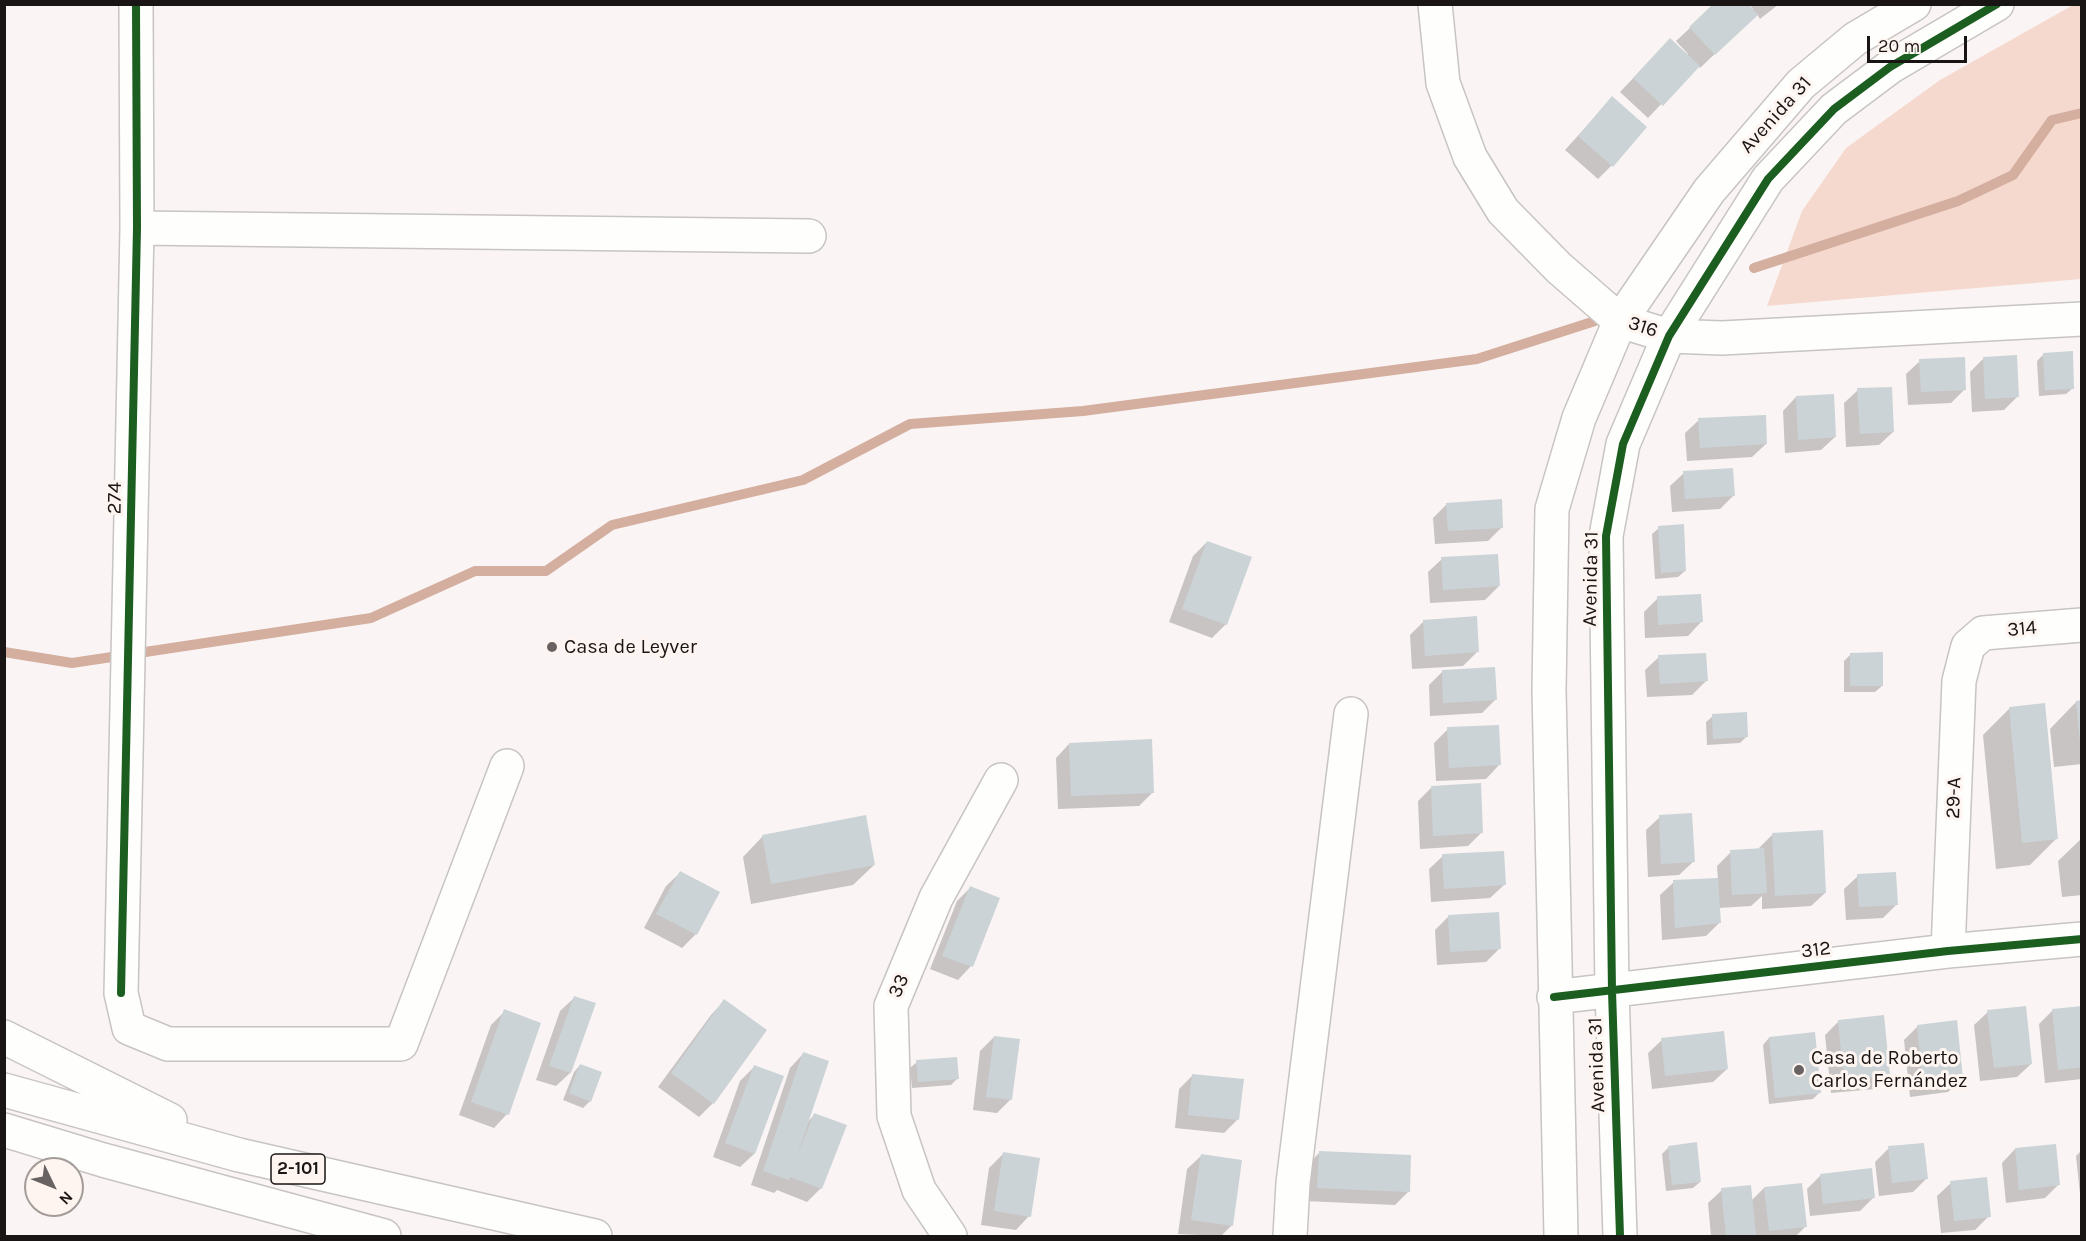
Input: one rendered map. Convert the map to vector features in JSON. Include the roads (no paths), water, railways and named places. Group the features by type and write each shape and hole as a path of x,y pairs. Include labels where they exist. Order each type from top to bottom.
{"main road":[{"name":"274","path":"136,4 137,228 121,993 129,1028 168,1044 401,1044 507,766"},
{"name":"316","path":"1435,4 1443,83 1470,157 1503,211 1559,268 1620,321 1670,336 1722,338 2082,319"},
{"name":"Avenida 31","path":"1561,1236 1549,690 1552,509 1579,418 1620,321 1709,190 1801,84 1855,39 1914,4"},
{"name":"Avenida 31","path":"1620,1236 1612,991 1605,536 1623,444 1670,336 1768,179 1834,109 1890,67 1997,4"},
{"path":"137,228 808,236"},
{"name":"314","path":"1968,646 1983,633 2082,625"},
{"name":"29-A","path":"1948,951 1959,681 1968,646"},
{"path":"1290,1236 1293,1183 1351,714"},
{"name":"33","path":"950,1236 919,1190 894,1116 891,1006 936,898 1001,780"},
{"name":"312","path":"1554,996 1948,951 2082,939"},
{"path":"4,1037 239,1155"},
{"name":"2-101","path":"4,1090 239,1155 595,1236"},
{"name":"2-101","path":"4,1130 103,1160 384,1236"}],"waterway":[{"path":"1754,268 1958,201 2013,175 2052,120 2082,113"},
{"path":"4,652 72,663 371,618 475,571 546,571 612,525 803,480 910,424 1083,411 1477,359 1595,321"}],"place":[{"name":"Casa de Leyver","path":"552,647"},
{"name":"Casa de Roberto Carlos Fernández","path":"1799,1070"}]}
